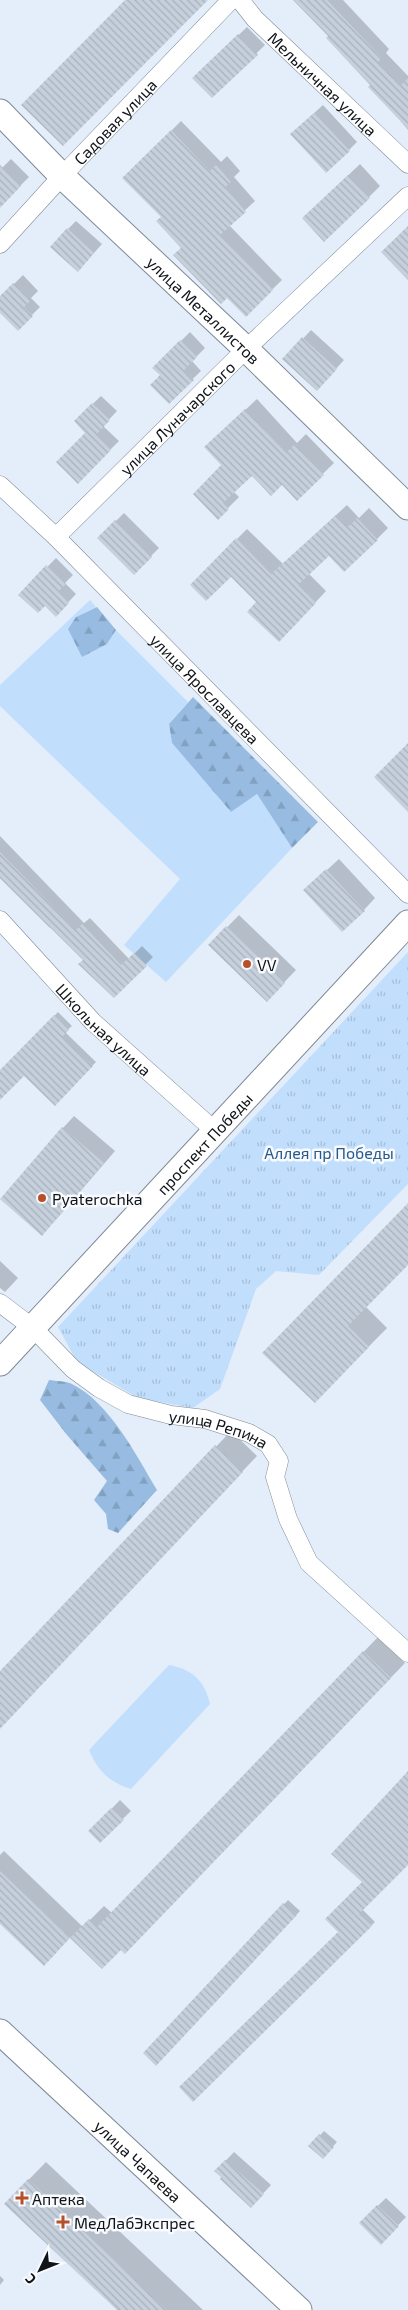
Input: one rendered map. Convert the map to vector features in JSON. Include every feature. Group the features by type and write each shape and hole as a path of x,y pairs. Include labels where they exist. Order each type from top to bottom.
{"street":[{"name":"Садовая улица","path":"0,244 62,176 231,0"},
{"name":"Мельничная улица","path":"240,0 255,19 408,164"},
{"name":"улица Металлистов","path":"0,112 62,176 246,349 408,507"},
{"name":"улица Луначарского","path":"56,537 246,349 408,196"},
{"name":"улица Ярославцева","path":"0,484 56,537 408,894"},
{"name":"Школьная улица","path":"0,920 92,1022 215,1131"},
{"name":"проспект Победы","path":"0,1363 408,923"},
{"name":"улица Репина","path":"0,1303 33,1328 73,1369 99,1388 128,1404 170,1415 205,1419 250,1433 268,1444 279,1462 275,1477 288,1518 309,1563 408,1652"},
{"name":"улица Чапаева","path":"0,2032 299,2310"}],"green space":[{"path":"90,600 96,607 76,617 82,656 107,644 116,630 188,702 169,724 172,743 231,812 257,794 292,848 166,982 124,945 180,879 0,706 0,685"},
{"path":"97,607 116,630 107,644 82,657 68,629 76,617"},
{"path":"193,697 318,822 292,848 257,794 231,812 172,743 169,724"},
{"name":"Аллея пр Победы","path":"408,952 408,1184 319,1275 276,1271 256,1289 220,1389 193,1408 138,1398 77,1362 58,1327"},
{"path":"49,1380 72,1384 98,1404 121,1431 157,1490 118,1533 108,1529 106,1514 94,1500 107,1481 67,1435 40,1400"},
{"path":"169,1665 191,1673 196,1677 205,1689 210,1704 131,1789 116,1783 105,1775 96,1764 89,1750"}],"building":[{"path":"125,0 208,0 63,146 21,105"},
{"path":"293,0 327,0 382,58 378,62 401,85 408,78 408,129 368,87 370,85 326,38 328,36"},
{"path":"238,34 258,55 212,98 192,78"},
{"path":"314,113 350,151 326,173 290,134"},
{"path":"171,130 210,171 216,165 231,182 225,187 246,212 220,235 273,290 246,317 227,298 221,304 173,255 181,248 156,221 161,217 122,178"},
{"path":"0,165 21,186 0,208"},
{"path":"348,175 370,198 324,242 302,218"},
{"path":"408,226 408,280 381,252"},
{"path":"67,228 94,253 78,272 50,247"},
{"path":"13,283 31,300 24,307 33,316 18,331 0,313 0,296"},
{"path":"302,337 337,369 317,391 282,359"},
{"path":"180,340 197,357 184,370 194,380 169,404 150,385 160,375 152,368"},
{"path":"92,403 110,420 96,435 111,450 78,484 56,462 85,433 74,421"},
{"path":"245,409 286,453 295,444 324,475 297,501 282,485 271,496 252,476 223,503 229,509 218,520 193,494 221,465 204,447"},
{"path":"336,515 348,527 357,518 378,540 344,572 329,556 298,585 316,603 279,642 247,612 256,602 231,577 206,601 190,585 236,538 271,574"},
{"path":"115,520 152,557 134,575 97,538"},
{"path":"46,565 66,584 58,592 69,603 56,617 45,606 38,613 18,595"},
{"path":"408,743 408,812 374,777"},
{"path":"0,852 76,930 82,924 121,965 134,953 147,966 114,998 78,964 83,960 0,878"},
{"path":"326,869 365,911 342,932 303,890"},
{"name":"VV","path":"226,926 285,983 267,1002 208,945"},
{"path":"54,1015 69,1030 62,1037 93,1066 55,1106 24,1076 0,1100 0,1070"},
{"path":"62,1127 104,1163 42,1236 0,1199"},
{"path":"408,1203 408,1265 348,1326 369,1347 315,1403 262,1353"},
{"path":"215,1445 243,1472 0,1729 0,1671"},
{"path":"363,1651 391,1678 125,1954 121,1950 102,1969 70,1938 89,1919 97,1927"},
{"path":"408,1771 408,1865 359,1914 372,1926 193,2102 179,2087 338,1932 325,1919 362,1882 331,1854"},
{"path":"111,1808 124,1820 100,1843 88,1831"},
{"path":"0,1871 70,1938 44,1966 0,1924"},
{"path":"283,1903 297,1915 156,2066 143,2053"},
{"path":"319,2134 334,2147 323,2159 308,2146"},
{"path":"225,2160 264,2194 251,2208 214,2171"},
{"path":"28,2179 167,2310 117,2310 4,2204"},
{"path":"377,2205 399,2226 381,2245 359,2223"}],"place":[{"name":"VV","path":"247,964"},
{"name":"Pyaterochka","path":"42,1198"},
{"name":"Аптека","path":"22,2198"},
{"name":"МедЛабЭкспрес","path":"63,2222"}]}
